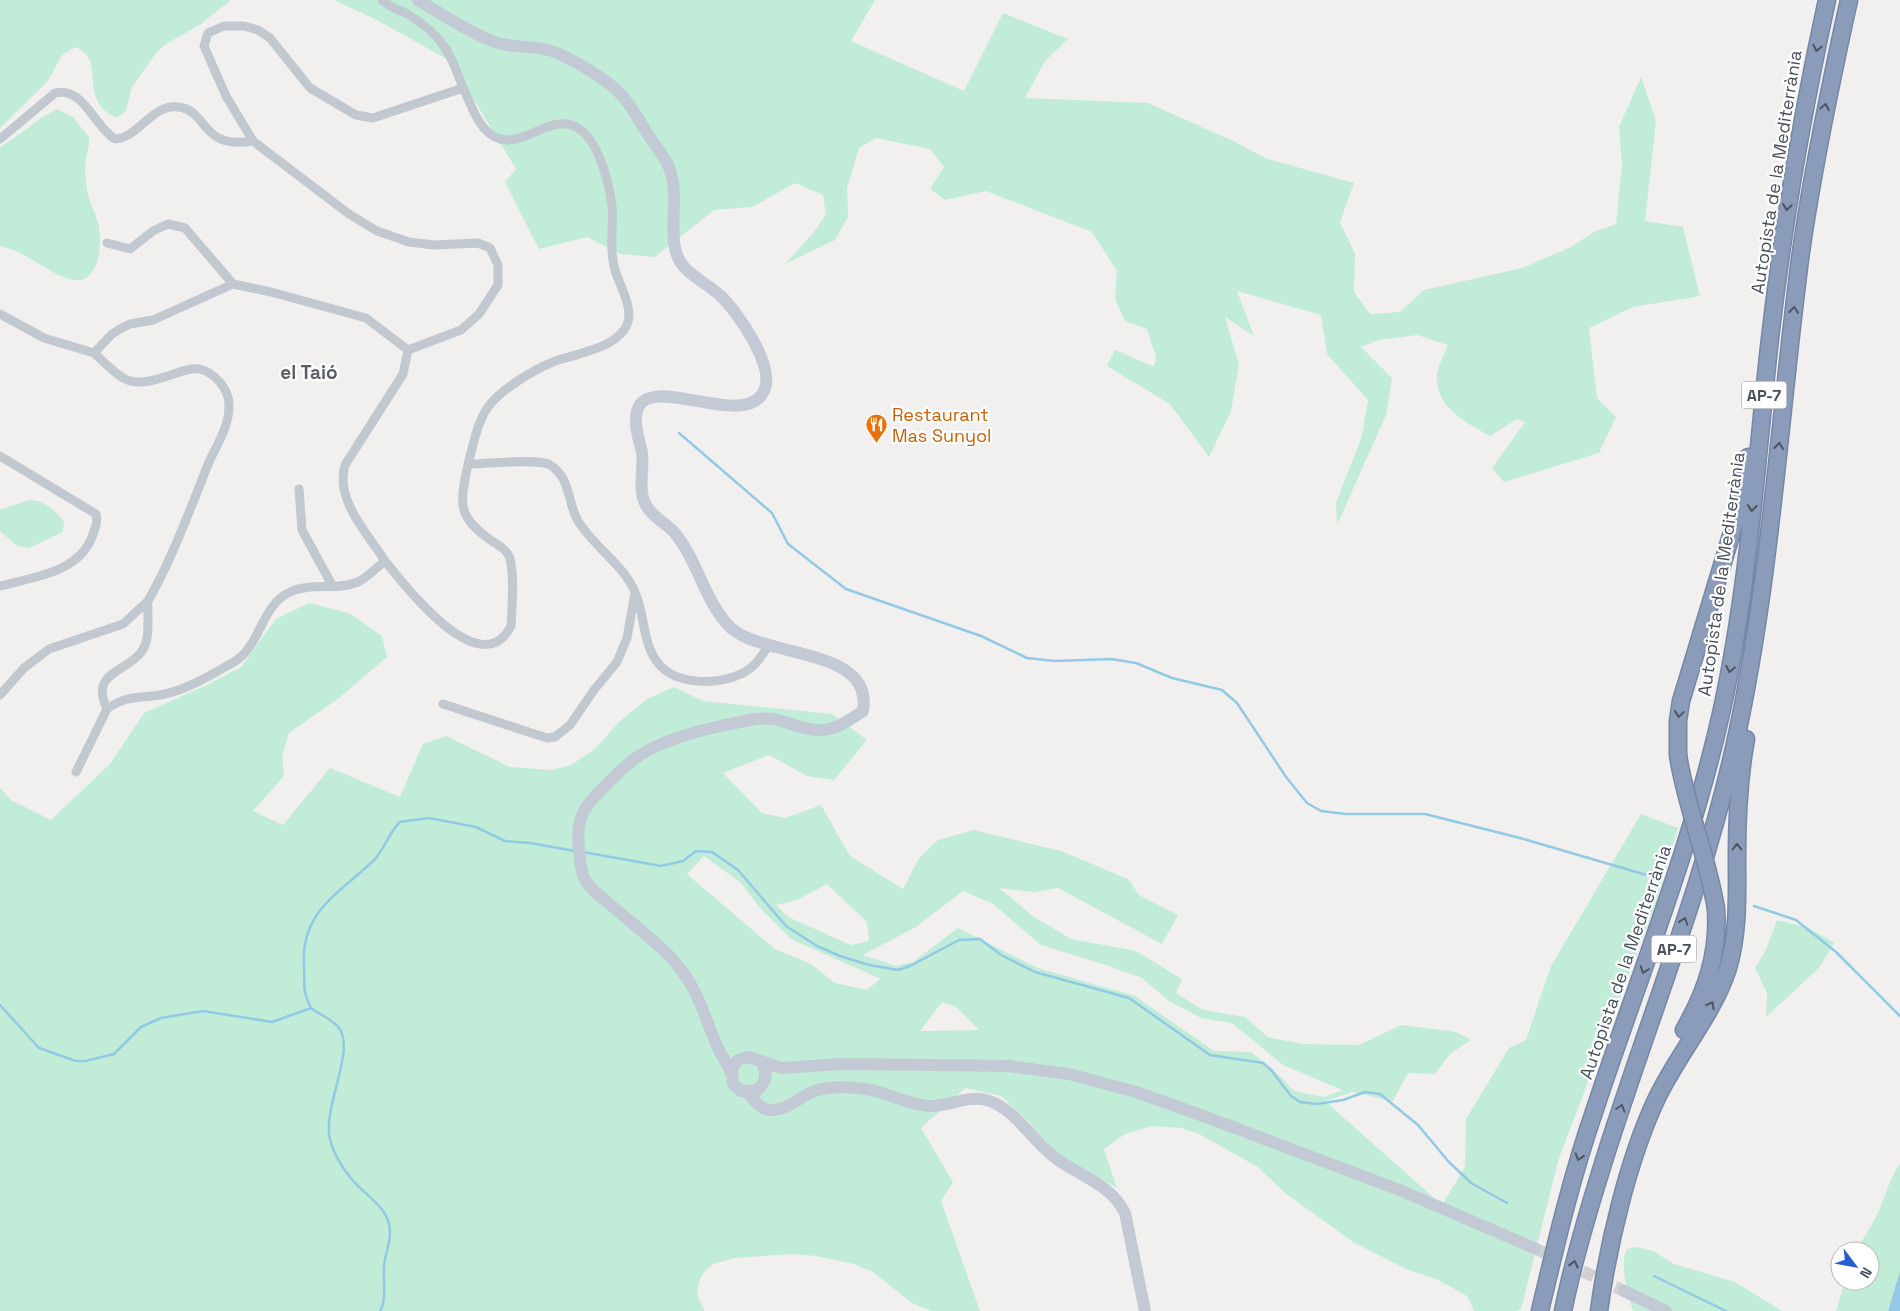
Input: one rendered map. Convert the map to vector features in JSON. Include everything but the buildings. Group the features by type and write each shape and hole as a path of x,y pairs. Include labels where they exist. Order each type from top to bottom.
{"highway":[{"name":"Autopista de la Mediterrània","path":"1540,1311 1579,1157 1678,872 1713,749 1739,616 1769,344 1792,179 1827,0"},
{"name":"Autopista de la Mediterrània","path":"1563,1311 1582,1233 1613,1132 1684,920 1724,792 1749,674 1764,582 1806,217 1828,92 1849,0"},
{"path":"1591,1311 1610,1215 1634,1130 1650,1091 1692,1017 1708,980 1716,943 1716,909 1709,870 1685,790 1678,755 1678,721 1682,701 1736,519 1769,344"},
{"path":"1599,1311 1619,1215 1647,1120 1668,1076 1716,997 1732,953 1737,906 1738,797 1760,645 1764,582"}],"street":[{"path":"382,0 410,16 442,40 450,54 478,121 486,131 511,141 554,125 568,123 585,133 594,146 606,176 612,207 611,242 614,266 629,310 626,327 618,337 608,344 554,361 521,380 494,401 487,408 468,464 460,501 466,515 481,533 509,555 512,626 507,636 499,642 479,644 452,631 433,616 385,561 346,498 342,481 345,465 403,374 408,350"},
{"path":"418,0 492,41 507,46 544,49 556,53 614,87 625,99 667,164 676,193 674,250 684,267 728,304 761,354 767,380 762,395 747,404 728,406 662,395 648,399 641,404 636,419 642,457 642,494 651,512 666,524 683,543 720,614 732,629 747,639 768,646 814,656 834,664 852,676 865,693 863,711 850,721 817,731 783,720 769,718 750,720 668,741 642,754 614,777 582,811 577,832 580,862 590,887 675,962 698,996 737,1088 747,1092 760,1106 773,1110 783,1109 809,1093 823,1088 875,1091 918,1105 931,1106 978,1098 996,1104 1006,1110 1055,1159 1106,1188 1118,1199 1126,1212 1145,1311"},
{"path":"408,350 461,330 479,314 498,285 498,265 490,248 478,243 434,245 409,242 377,231 349,214 252,141 226,96 204,46 208,33 224,26 244,26 270,38 310,88 356,115 373,118 463,88"},
{"path":"0,139 55,92 60,91 67,92 78,98 98,124 115,138 128,136 157,112 170,106 181,107 190,112 216,138 225,142 236,144 252,141"},
{"path":"107,243 130,249 153,231 168,224 185,228 232,284"},
{"path":"94,353 112,334 130,324 153,320 232,284 271,292 366,318 408,350"},
{"path":"0,314 44,338 94,353 120,377 133,382 147,383 186,369 198,369 209,373 222,386 230,403 220,437 176,546 148,601 123,624 49,649 24,668 0,695"},
{"path":"0,456 96,514 98,521 90,543 76,560 50,573 0,586"},
{"path":"468,464 540,461 560,472 579,522 621,570 635,590 652,655 666,671 673,675 698,681 731,677 751,668 759,661 768,646"},
{"path":"299,489 302,530 332,585"},
{"path":"76,772 107,709 127,697 166,694 198,681 236,660 277,600 291,591 356,583 365,579 385,561"},
{"path":"443,704 547,738 555,737 570,725 616,662 627,638 635,590"},
{"path":"107,709 103,700 102,688 110,674 142,652 147,641 148,601"},
{"path":"715,1038 725,1048 742,1058"},
{"path":"731,1073 734,1064 742,1058 753,1057 762,1063 790,1069 853,1064 992,1066 1049,1070 1087,1078 1184,1108 1402,1191 1534,1248"},
{"path":"762,1063 766,1071 763,1083 764,1101 773,1110"},
{"path":"747,1092 790,1069"},
{"path":"1624,1291 1666,1311"}],"green space":[{"path":"0,0 231,0 198,26 166,44 156,53 132,87 126,111 117,118 105,110 98,101 94,91 90,61 85,53 75,47 62,55 48,81 0,128"},
{"path":"334,0 875,0 851,41 964,91 1003,13 1068,39 1045,61 1025,98 1148,103 1233,141 1265,158 1354,183 1340,222 1355,254 1354,292 1370,314 1400,312 1424,290 1522,268 1571,247 1594,232 1616,224 1622,165 1619,127 1641,77 1656,121 1645,221 1683,227 1700,296 1633,307 1589,328 1597,398 1616,417 1599,453 1504,482 1492,468 1525,422 1517,419 1490,436 1462,419 1446,405 1437,386 1437,375 1448,345 1417,335 1378,340 1361,347 1392,378 1386,415 1337,525 1336,503 1362,436 1368,400 1327,354 1321,315 1237,291 1254,336 1225,317 1239,364 1231,411 1209,457 1170,404 1107,366 1115,350 1154,367 1156,357 1147,329 1125,321 1115,299 1117,271 1092,232 986,191 945,200 930,189 944,167 930,149 876,138 859,148 847,188 848,217 835,240 785,264 814,232 826,214 823,195 795,183 752,207 714,210 655,257 620,254 587,237 539,249 505,182 516,169 465,85 445,58 375,19"},
{"path":"57,109 73,117 89,137 85,163 86,179 88,195 99,227 100,245 99,255 92,272 87,277 79,280 69,279 18,252 0,246 0,147"},
{"path":"28,500 44,503 64,521 63,532 29,548 17,546 0,531 0,510"},
{"path":"309,603 349,613 382,636 387,657 339,698 289,733 282,756 284,776 253,811 283,825 330,768 400,797 423,744 446,736 510,767 551,770 571,765 596,748 618,723 647,699 674,687 703,701 832,714 867,740 834,780 807,776 769,755 723,773 762,813 785,818 821,805 850,856 903,889 919,858 938,840 974,830 1061,851 1128,879 1139,895 1178,915 1162,944 1058,888 1034,892 999,888 1034,917 1071,939 1136,951 1182,979 1176,993 1203,1010 1245,1017 1268,1037 1302,1044 1359,1045 1401,1025 1456,1032 1471,1040 1450,1054 1435,1074 1408,1073 1393,1101 1353,1092 1325,1101 1442,1205 1465,1167 1466,1119 1509,1048 1526,1040 1551,966 1641,814 1678,828 1655,906 1558,1161 1521,1309 1517,1311 1474,1311 1467,1296 1438,1280 1406,1269 1353,1242 1284,1192 1258,1167 1199,1134 1181,1128 1152,1126 1125,1134 1104,1149 1117,1188 1055,1152 1029,1122 1001,1096 965,1088 921,1128 953,1182 941,1201 980,1311 931,1311 912,1303 873,1272 854,1264 816,1256 791,1254 735,1258 713,1264 704,1272 699,1282 697,1295 705,1311 0,1311 0,788 11,800 51,820 110,764 144,713 207,685 241,667 276,619","holes":["704,856 741,883 760,908 791,939 881,979 866,990 835,983 811,964 775,949 687,874","827,884 867,922 869,941 851,945 788,917 776,905 797,900","963,891 993,904 1041,945 1142,978 1169,1001 1201,1018 1232,1023 1283,1065 1342,1090 1324,1097 1294,1091 1275,1071 1251,1052 1214,1051 1135,996 1038,968 958,928 913,962 896,966 863,955 916,927","942,1002 956,1007 979,1030 920,1031"]},
{"path":"1777,920 1809,928 1834,943 1819,968 1766,1017 1767,993 1755,968 1766,950"},
{"path":"1900,1163 1900,1271 1888,1311 1836,1311 1842,1291 1880,1291 1880,1241 1862,1241 1876,1218"},
{"path":"1637,1247 1653,1251 1674,1264 1735,1282 1782,1311 1633,1311 1625,1280 1624,1263 1627,1249"}],"water":[{"path":"1900,1271 1900,1311 1888,1311"}],"waterway":[{"path":"679,433 772,513 788,544 846,589 981,636 1027,658 1055,661 1111,659 1136,663 1172,678 1222,690 1237,703 1286,777 1307,803 1321,811 1346,814 1425,814 1520,838 1650,876"},
{"path":"0,1005 39,1048 76,1061 85,1061 114,1054 141,1027 161,1018 203,1011 272,1022 311,1008 306,997 304,984 304,948 308,932 315,918 335,894 378,856 400,822 429,818 476,827 505,841 530,843 575,851"},
{"path":"583,852 661,866 683,861 696,851 712,852 738,870 786,926 817,946 869,965 898,970 910,966 959,940 980,939 1001,955 1035,972 1129,998 1210,1055 1263,1063 1271,1070 1291,1096 1300,1102 1317,1104 1343,1100 1365,1092 1380,1094 1418,1125 1448,1161 1471,1183 1507,1203"},
{"path":"1754,906 1796,920 1836,952 1900,1016"},
{"path":"311,1008 336,1025 343,1038 342,1065 330,1112 329,1126 332,1145 344,1170 379,1206 389,1225 390,1237 384,1266 384,1295 380,1311"},
{"path":"1654,1276 1726,1311"}],"tunnel":[{"path":"1534,1248 1624,1291"}],"place":[{"name":"Restaurant Mas Sunyol","path":"876,443"}],"district":[{"name":"el Taió","path":"309,372"}]}
